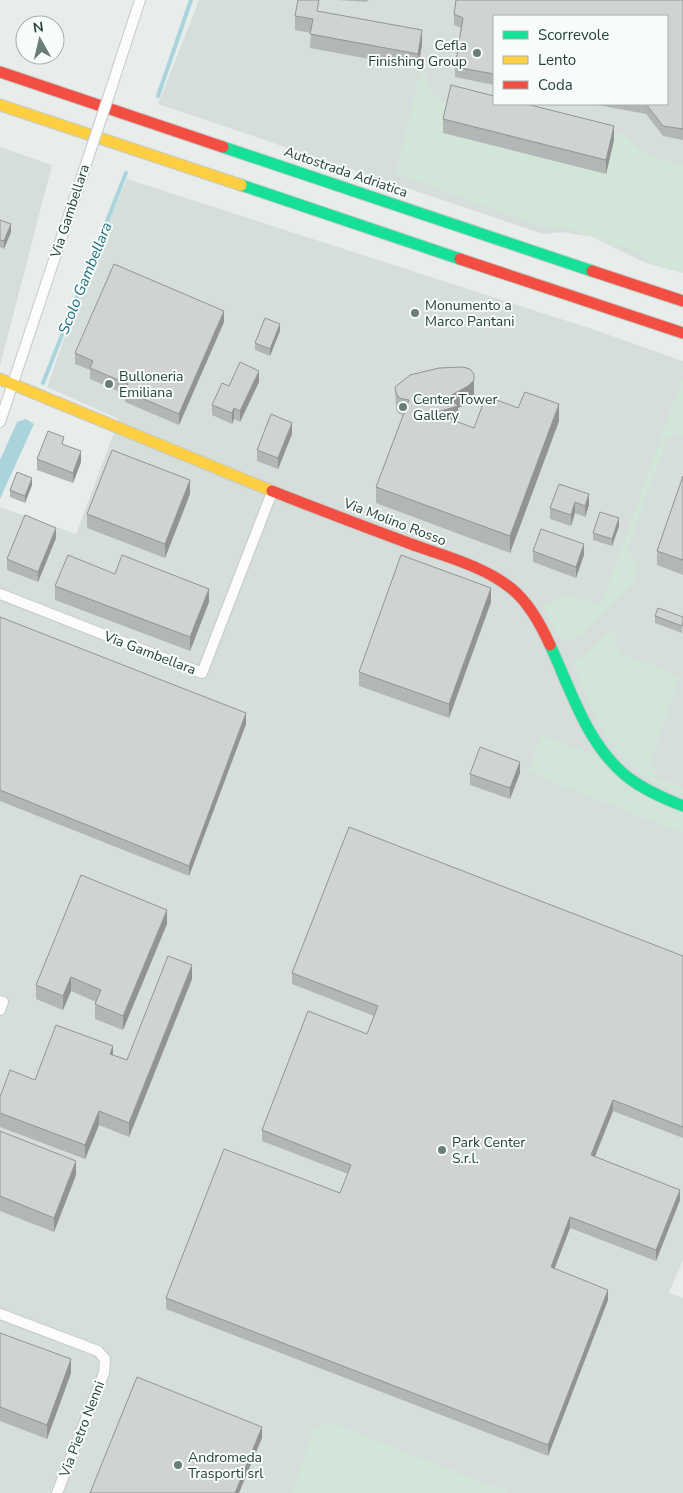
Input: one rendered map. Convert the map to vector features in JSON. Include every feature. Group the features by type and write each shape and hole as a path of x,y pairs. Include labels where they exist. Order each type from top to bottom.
{"main road":[{"name":"Autostrada Adriatica","path":"0,72 683,301"},
{"path":"0,105 683,333"},
{"name":"Via Molino Rosso","path":"0,379 272,492 453,560 485,573 503,583 516,593 533,612 589,728 605,754 623,773 644,788 683,806"}],"street":[{"name":"Via Gambellara","path":"0,422 140,0"},
{"name":"Via Gambellara","path":"0,594 202,674 272,492"},
{"path":"0,1001 3,1002 0,1010"},
{"name":"Via Pietro Nenni","path":"0,1314 98,1351 105,1359 104,1373 57,1493"}],"shaded area":[{"path":"199,0 683,0 683,273 646,263 593,237 562,232 543,234 158,104"},
{"path":"0,147 52,165 0,366"},
{"path":"127,179 592,329 683,361 683,1260 669,1293 683,1298 683,1493 0,1493 0,507 76,534 119,419 47,387 91,263"}],"green space":[{"path":"424,72 429,87 441,102 625,135 639,149 651,157 683,164 683,273 657,265 632,250 567,228 538,226 396,173 418,80"},
{"path":"682,380 683,435 677,433 667,438 627,551 639,567 634,581 583,634 570,641 562,640 543,607 565,595 601,605"},
{"path":"611,630 615,633 619,653 680,676 649,766 657,769 654,777 683,788 683,794 651,780 636,769 612,743 593,713 573,663 587,653"},
{"path":"542,736 598,756 683,813 683,833 528,772"},
{"path":"332,1423 509,1493 292,1493 314,1427"}],"water":[{"path":"26,419 34,424 0,499 0,460 17,422"}],"building":[{"path":"298,0 319,0 317,11 422,30 418,54 310,34 313,19 295,16"},
{"name":"Cefla Finishing Group","path":"456,0 683,0 683,129 663,126 647,105 668,105 668,15 493,15 493,74 455,67 463,18 454,14"},
{"path":"451,85 493,96 493,105 530,105 614,126 606,160 443,119"},
{"path":"0,220 11,224 4,241 0,240"},
{"path":"114,264 224,311 179,414 125,391 128,384 90,368 93,361 75,353"},
{"path":"265,318 280,324 270,349 255,343"},
{"path":"240,362 259,371 240,411 234,408 232,413 212,405 222,383 229,386"},
{"path":"463,367 470,369 474,374 474,380 468,386 448,397 458,406 434,413 474,428 486,396 518,408 525,392 559,404 510,536 376,487 409,400 399,398 395,387 410,375 439,368"},
{"path":"271,414 292,423 278,458 257,450"},
{"path":"48,431 64,437 62,444 81,451 73,473 37,459"},
{"path":"112,450 190,480 165,544 87,514"},
{"path":"17,472 32,478 25,496 10,490"},
{"path":"683,476 683,560 657,551"},
{"path":"559,484 589,494 585,506 575,502 571,515 550,508"},
{"path":"600,512 619,518 612,539 593,533"},
{"path":"25,515 56,528 38,572 7,559"},
{"path":"541,529 584,544 576,567 533,551"},
{"path":"68,555 115,574 122,555 209,589 190,637 55,586"},
{"path":"401,555 491,588 449,704 359,672"},
{"path":"658,608 683,617 682,626 655,616"},
{"path":"0,617 246,713 189,866 0,790"},
{"path":"480,747 520,762 510,788 470,774"},
{"name":"Park Center S.r.l.","path":"349,827 683,956 683,1127 613,1100 591,1155 680,1190 656,1250 570,1217 551,1267 608,1290 548,1445 166,1298 224,1149 340,1193 351,1165 262,1130 308,1011 367,1034 378,1006 292,973"},
{"path":"81,875 167,910 123,1016 95,1004 101,990 71,977 63,996 36,985"},
{"path":"168,956 192,965 129,1123 99,1111 85,1145 0,1113 0,1097 10,1070 35,1080 56,1025 113,1046 110,1054 127,1060"},
{"path":"0,1131 76,1161 54,1218 0,1196"},
{"path":"0,1333 71,1359 47,1425 0,1407"},
{"name":"Andromeda Trasporti srl","path":"137,1377 262,1427 235,1493 90,1493"}],"waterway":[{"name":"Scolo Gambellara","path":"158,96 191,0"},
{"name":"Scolo Gambellara","path":"43,383 126,173"}],"traffic: fast":[{"path":"223,147 592,271"},
{"path":"241,185 460,259"},
{"path":"550,645 581,714 611,762 638,785 683,806"}],"traffic: slow":[{"path":"0,105 241,185"},
{"path":"0,379 272,491"}],"traffic: jam":[{"path":"0,72 223,147"},
{"path":"460,259 683,333"},
{"path":"592,271 683,301"},
{"path":"272,491 394,538 463,562 489,574 512,589 524,601 539,622 550,645"}],"place":[{"name":"Cefla Finishing Group","path":"477,53"},
{"name":"Monumento a Marco Pantani","path":"415,313"},
{"name":"Bulloneria Emiliana","path":"109,384"},
{"name":"Center Tower Gallery","path":"403,407"},
{"name":"Park Center S.r.l.","path":"442,1150"},
{"name":"Andromeda Trasporti srl","path":"178,1465"}]}
